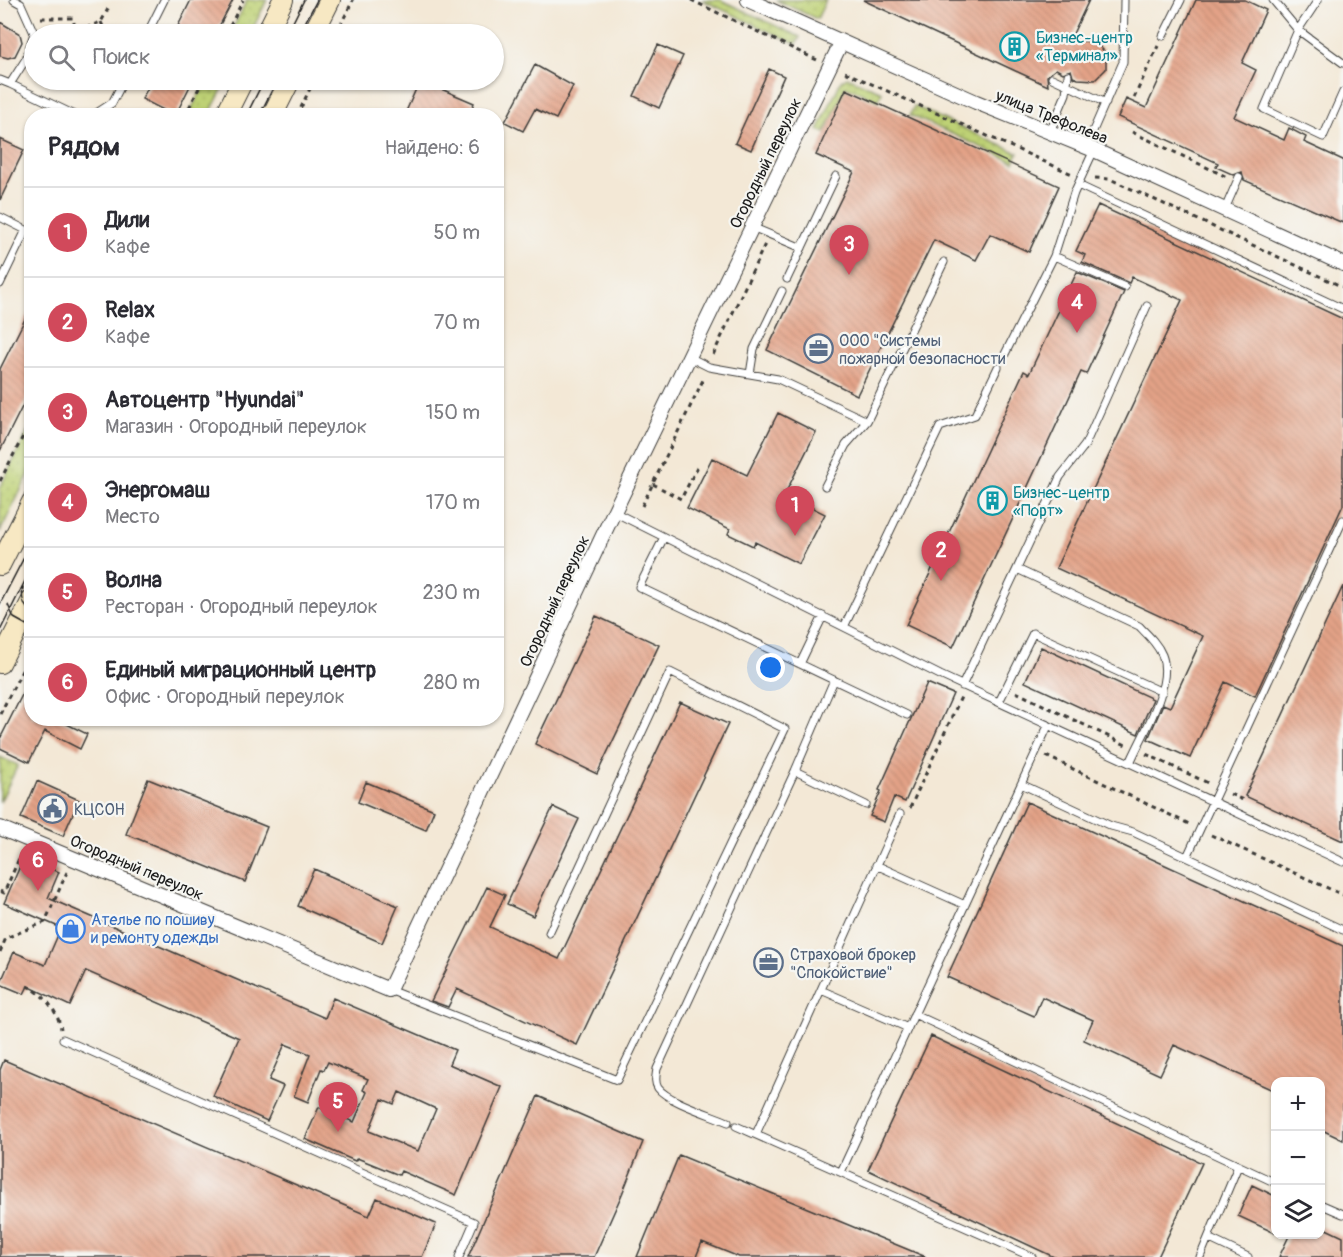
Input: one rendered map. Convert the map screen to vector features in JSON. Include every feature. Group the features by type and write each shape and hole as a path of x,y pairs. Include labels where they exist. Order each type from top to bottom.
{"main road":[{"path":"271,24 283,0"},
{"path":"318,24 330,0"},
{"path":"229,108 238,90"},
{"path":"276,108 285,90"},
{"path":"0,565 24,518"},
{"path":"0,663 24,616"}],"street":[{"name":"улица Трефолева","path":"751,1 841,43 1090,148 1343,264"},
{"name":"Огородный переулок","path":"0,828 389,990 614,512 841,43"}],"lane":[{"path":"14,0 21,4 30,24"},
{"path":"152,24 164,0"},
{"path":"1005,354 1054,256 1106,103 1124,62 1124,0"},
{"path":"1163,36 1181,0"},
{"path":"1273,0 1298,30 1343,63"},
{"path":"1318,0 1298,30 1264,109 1323,136 1343,92"},
{"path":"10,84 24,62"},
{"path":"1050,132 1067,85 1068,75"},
{"path":"1052,78 1106,103"},
{"path":"0,80 60,108"},
{"path":"104,108 112,103 119,90"},
{"path":"787,279 836,176"},
{"path":"1225,209 1238,180"},
{"path":"1079,182 1343,309"},
{"path":"0,217 24,226"},
{"path":"752,227 802,248"},
{"path":"0,284 24,238"},
{"path":"1054,256 1125,287"},
{"path":"825,486 846,445 867,421 944,262"},
{"path":"750,374 754,349 782,291"},
{"path":"964,686 1060,477 1085,445 1147,306"},
{"path":"689,357 709,367 778,379 867,421"},
{"path":"844,627 940,427 975,416 998,367"},
{"path":"614,512 964,686 1343,862"},
{"path":"1187,857 1343,520"},
{"path":"664,537 639,587 907,715"},
{"path":"1017,569 1139,626 1153,640 1162,655 1165,673 1162,692 1130,763"},
{"path":"800,664 823,616"},
{"path":"999,702 1033,633 1162,692"},
{"path":"389,990 617,1080 785,729 670,672 549,933"},
{"path":"728,1122 658,1089 655,1080 657,1069 795,771 834,680"},
{"path":"841,1172 1048,726"},
{"path":"795,771 866,805"},
{"path":"1021,784 1187,857 1343,930"},
{"path":"756,1134 900,813"},
{"path":"876,865 965,905"},
{"path":"821,990 908,1028"},
{"path":"914,1014 1271,1181"},
{"path":"63,1039 474,1222 459,1257"},
{"path":"736,1126 1032,1257"},
{"path":"1200,1257 1238,1166"},
{"path":"1325,1206 1343,1214"},
{"path":"1208,1238 1248,1257"}],"path":[{"path":"231,24 243,0"},
{"path":"341,24 353,0"},
{"path":"691,0 1079,182 1110,178 1343,287"},
{"path":"96,24 101,22 109,6"},
{"path":"27,18 73,18 74,24"},
{"path":"1134,98 1163,36"},
{"path":"189,108 198,90"},
{"path":"301,108 309,90"},
{"path":"1132,132 1238,180"},
{"path":"0,481 24,434"},
{"path":"653,484 681,499 699,464"},
{"path":"0,714 24,667"},
{"path":"900,813 908,812 964,686"},
{"path":"1006,688 1250,803"},
{"path":"0,891 4,893 23,849"},
{"path":"0,952 6,938 45,922 69,868"},
{"path":"27,987 40,992 60,1021 63,1039"}],"green space":[{"path":"247,0 267,0 255,24 235,24"},
{"path":"702,0 721,0 800,37 796,44"},
{"path":"776,0 826,0 817,19"},
{"path":"847,77 882,92 878,101 846,86 825,133 818,130 841,81"},
{"path":"202,90 222,90 213,108 192,108"},
{"path":"914,106 1018,153 1014,162 910,115"},
{"path":"24,439 24,484 0,532 0,487"},
{"path":"0,757 18,765 0,802"}],"building":[{"path":"191,0 233,0 220,24 179,24"},
{"name":"Бизнес-центр «Терминал»","path":"863,0 1089,0 1070,40 1095,42 1106,53 1106,69 1095,80 1078,79 1073,77 1071,70 1063,73 1056,69 1047,76 1048,86"},
{"path":"1196,0 1245,0 1266,10 1242,63 1256,70 1234,117 1284,140 1289,128 1306,137 1304,142 1343,160 1343,223 1244,180 1242,172 1234,175 1216,167 1218,163 1118,117 1126,99 1146,108"},
{"path":"0,22 20,34 22,42 15,56 8,58 0,56"},
{"path":"658,45 683,56 659,108 634,96"},
{"path":"535,65 573,86 556,119 535,109 523,131 505,122"},
{"path":"769,69 784,76 751,150 735,143"},
{"path":"846,89 1059,186 1029,252 990,234 976,260 934,240 857,395 767,350 854,172 816,155"},
{"path":"147,90 188,90 179,108 159,108 142,99"},
{"path":"416,90 443,90 474,103 472,108 408,108"},
{"path":"0,139 24,150 0,200"},
{"path":"1098,205 1343,319 1343,505 1255,696 1225,682 1190,758 1148,739 1163,704 1170,707 1203,636 1056,568 1182,300 1132,277 1129,283 1082,262 1085,255 1076,251"},
{"name":"Бизнес-центр «Порт»","path":"1077,272 1124,292 1086,374 1081,372 953,647 906,625 1024,371 1029,374"},
{"path":"24,321 24,403 0,451 0,369"},
{"path":"778,413 816,432 785,494 825,514 799,564 755,542 753,546 728,534 730,529 687,508 712,458 747,475"},
{"path":"1343,586 1343,841 1245,796"},
{"path":"596,616 659,645 597,774 535,744"},
{"path":"1041,647 1153,699 1138,734 1025,682"},
{"path":"927,683 953,694 905,802 894,797 884,822 870,816 881,791 879,790"},
{"path":"24,691 24,726 71,726 87,734 80,749 45,731 29,762 0,748 0,739"},
{"path":"680,702 728,724 577,1045 457,989 448,1007 431,1001 487,887 505,895 490,927 559,959"},
{"path":"148,779 267,827 245,882 126,834"},
{"path":"37,781 79,800 63,836 21,818"},
{"path":"366,782 434,810 426,830 358,802"},
{"path":"1027,802 1343,946 1343,1140 1325,1131 1325,1077 1271,1077 1271,1089 1174,1045 1160,1075 1084,1040 1093,1020 1042,997 1034,1016 947,977"},
{"path":"553,807 579,819 533,916 507,904"},
{"path":"24,857 59,872 48,898 325,1018 333,998 455,1050 449,1064 502,1087 456,1195 401,1171 399,1175 357,1158 355,1161 305,1139 319,1107 354,1122 367,1092 363,1090 368,1079 328,1062 324,1070 321,1069 308,1102 294,1096 310,1054 285,1044 269,1080 283,1086 267,1121 213,1096 239,1038 86,971 70,1006 28,986 24,994 0,984 14,952 45,965 61,928 4,903","holes":["399,1092 436,1109 418,1151 369,1131 382,1099 394,1104"]},
{"path":"314,869 398,906 382,943 298,906"},
{"path":"931,1036 1202,1163 1158,1257 1054,1257 868,1170"},
{"path":"4,1060 369,1216 377,1198 436,1224 422,1257 0,1257 0,1070"},
{"path":"538,1096 643,1142 622,1194 594,1257 468,1257"},
{"path":"679,1155 926,1257 739,1257 702,1242 696,1257 637,1257"},
{"path":"1252,1185 1271,1194 1271,1231 1238,1216"},
{"path":"1325,1228 1343,1237 1343,1257 1279,1257 1288,1239 1325,1239"}],"tram line":[{"path":"292,24 304,0"},
{"path":"304,24 317,0"},
{"path":"250,108 259,90"},
{"path":"263,108 272,90"},
{"path":"0,604 24,558"},
{"path":"0,631 24,583"},
{"path":"23,587 24,603"},
{"path":"8,605 14,618 24,624"}],"place":[{"name":"Бизнес-центр «Терминал»","path":"1015,46"},
{"name":"Автоцентр \"Hyundai\"","path":"849,275"},
{"name":"Энергомаш","path":"1077,333"},
{"name":"ООО \"Системы пожарной безопасности","path":"818,349"},
{"name":"Бизнес-центр «Порт»","path":"992,501"},
{"name":"Дили","path":"795,536"},
{"name":"Relax","path":"941,581"},
{"name":"КЦСОН","path":"53,809"},
{"name":"Единый миграционный центр","path":"38,891"},
{"name":"Ателье по пошиву и ремонту одежды","path":"70,928"},
{"name":"Страховой брокер \"Спокойствие\"","path":"769,963"},
{"name":"Волна","path":"338,1132"}]}
